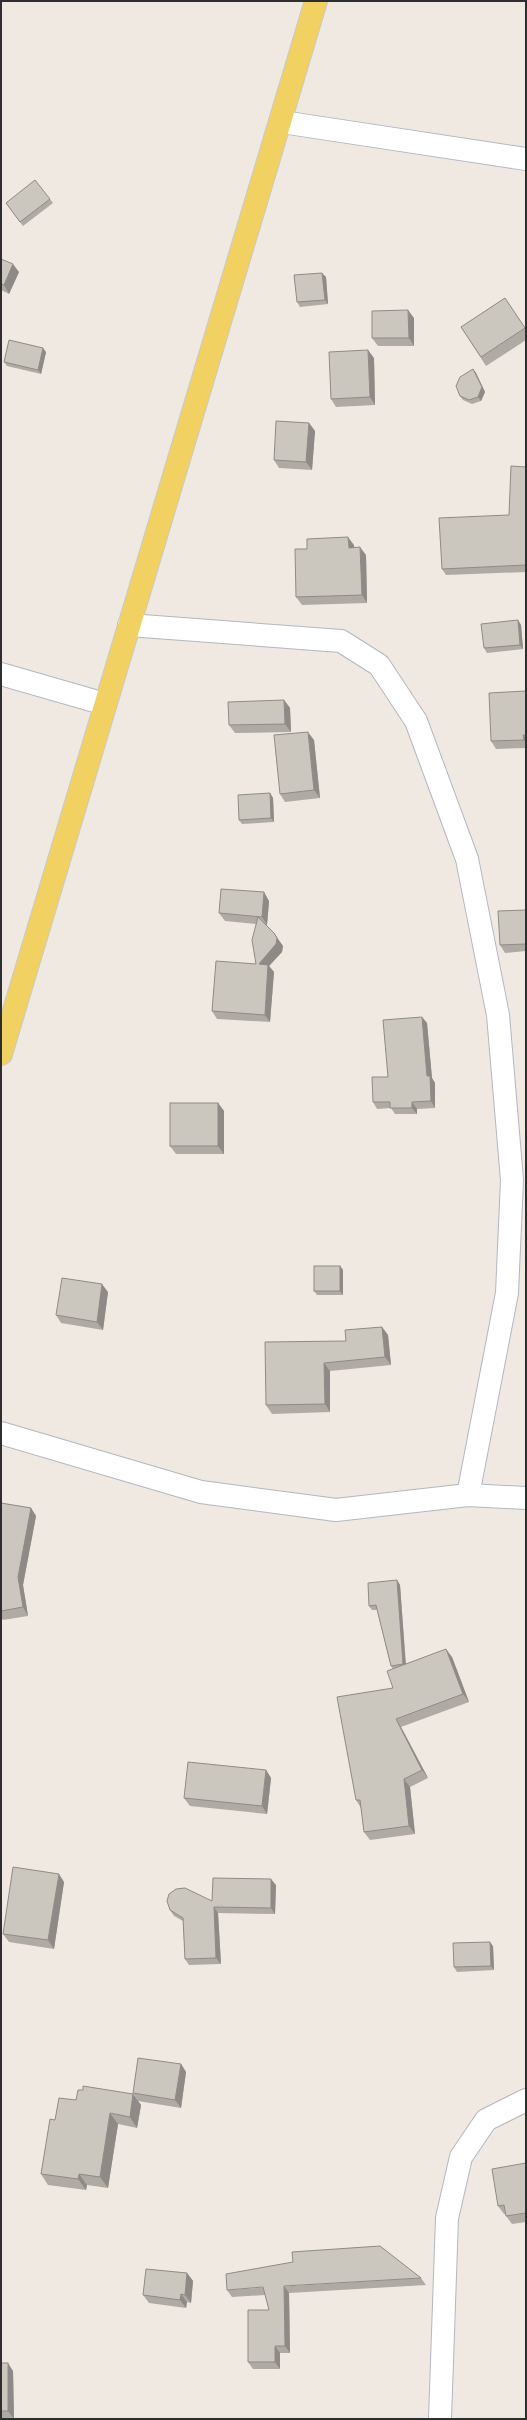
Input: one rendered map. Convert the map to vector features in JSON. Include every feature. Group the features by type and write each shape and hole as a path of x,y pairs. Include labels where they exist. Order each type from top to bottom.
{"main road":[{"path":"1,1054 105,704 282,122 316,1"}],"street":[{"path":"282,122 526,159"},
{"path":"130,625 341,641 379,665 416,721 467,859 498,1015 512,1180 507,1293 468,1495"},
{"path":"1,674 105,704"},
{"path":"1,1433 201,1492 336,1510 468,1495 526,1498"},
{"path":"440,2419 448,2218 461,2157 486,2120 526,2100"}],"building":[{"path":"35,180 50,199 20,222 6,203"},
{"path":"1,259 13,264 4,285 1,284"},
{"path":"322,273 325,300 297,302 294,275"},
{"path":"505,298 525,328 481,357 461,327"},
{"path":"408,310 409,338 372,338 372,311"},
{"path":"9,340 43,348 38,370 4,362"},
{"path":"368,350 370,397 331,399 329,352"},
{"path":"473,369 482,387 478,397 469,400 460,396 456,386 460,377"},
{"path":"276,421 309,423 306,462 274,460"},
{"path":"511,466 526,467 526,565 442,569 439,518 509,515"},
{"path":"348,537 349,548 360,547 362,595 296,597 295,549 307,549 307,539"},
{"path":"518,620 520,645 484,648 481,624"},
{"path":"526,691 526,735 523,735 524,740 491,741 489,693"},
{"path":"284,700 285,724 229,725 228,702"},
{"path":"308,732 314,790 280,794 274,735"},
{"path":"270,793 271,818 239,820 238,795"},
{"path":"221,889 264,892 262,917 219,913"},
{"path":"526,910 526,944 500,945 498,911"},
{"path":"258,917 277,938 276,944 259,964 268,965 265,1015 212,1011 216,961 256,964 252,940"},
{"path":"422,1017 427,1076 430,1076 431,1101 412,1102 412,1108 390,1108 390,1102 373,1102 372,1077 388,1077 383,1020"},
{"path":"170,1103 218,1103 218,1146 170,1146"},
{"path":"314,1266 340,1266 340,1291 314,1291"},
{"path":"62,1278 102,1284 97,1322 56,1315"},
{"path":"382,1327 385,1357 324,1363 325,1404 266,1405 265,1342 346,1341 345,1330"},
{"path":"1,1503 31,1508 18,1577 23,1607 1,1611"},
{"path":"397,1580 403,1664 391,1666 376,1605 369,1606 368,1583"},
{"path":"446,1649 463,1694 396,1719 422,1770 404,1779 409,1826 364,1832 360,1800 356,1800 337,1697 393,1688 387,1671"},
{"path":"188,1762 266,1770 262,1806 184,1798"},
{"path":"13,1867 59,1874 48,1940 3,1934"},
{"path":"213,1878 271,1879 271,1908 214,1907 216,1958 185,1959 183,1918 170,1910 167,1901 169,1894 176,1889 185,1888 212,1901"},
{"path":"490,1942 491,1966 454,1967 453,1943"},
{"path":"138,2058 181,2064 175,2100 133,2093"},
{"path":"83,2086 133,2094 130,2117 110,2113 100,2177 79,2174 78,2179 41,2174 50,2119 55,2120 59,2098 76,2100 78,2090 83,2090"},
{"path":"526,2163 526,2213 506,2216 504,2205 498,2206 492,2169"},
{"path":"380,2246 421,2278 284,2286 285,2346 275,2346 275,2362 248,2362 248,2310 269,2310 263,2287 227,2290 226,2274 293,2262 292,2252"},
{"path":"146,2269 187,2273 185,2295 181,2294 180,2300 143,2295"},
{"path":"1,2363 8,2363 8,2411 1,2411"}]}
